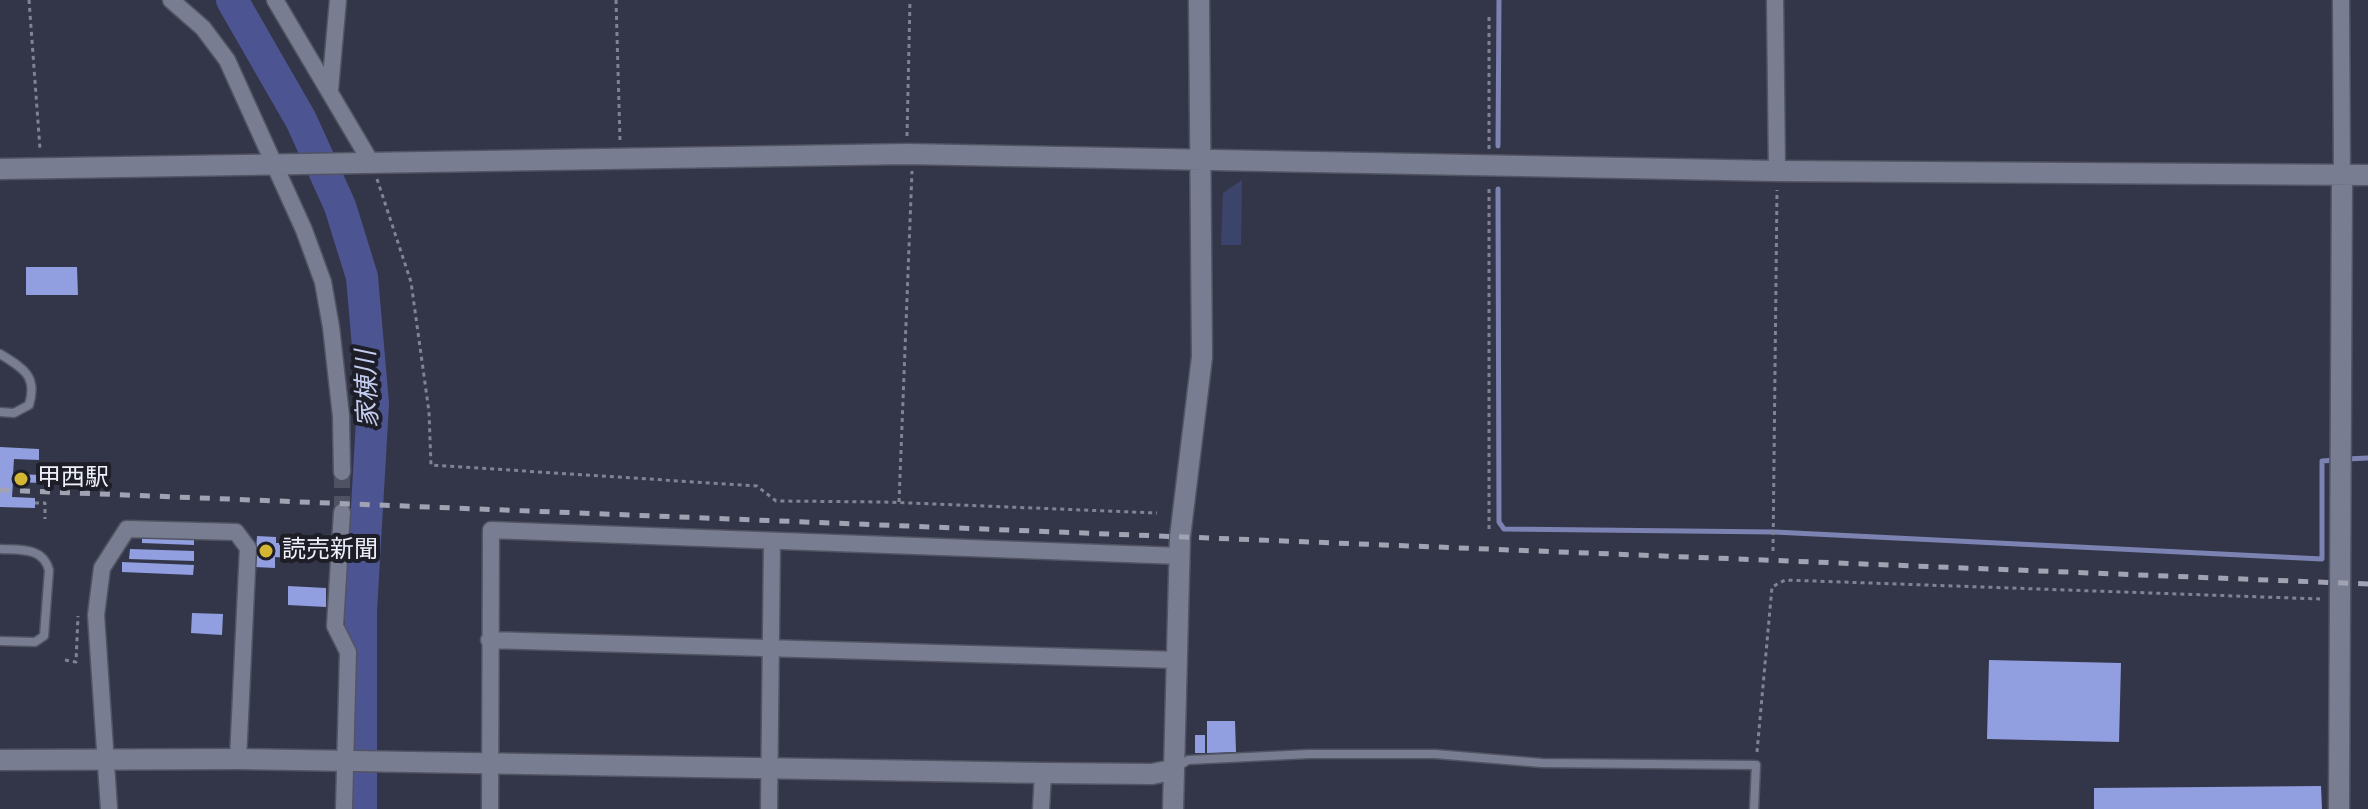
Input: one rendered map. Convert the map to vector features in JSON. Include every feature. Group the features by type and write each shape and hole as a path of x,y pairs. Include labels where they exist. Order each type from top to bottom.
{"street":[{"path":"171,0 203,28 227,60 246,108 280,165 323,282 341,416 342,472"},
{"path":"275,0 330,89 366,164"},
{"path":"330,89 338,0"},
{"path":"1173,809 1180,556 1202,357 1199,0"},
{"path":"1775,0 1777,171"},
{"path":"2339,809 2341,0"},
{"path":"0,169 907,154 1199,157 1777,171 2368,175"},
{"path":"342,512 335,626 348,652 348,762 344,809"},
{"path":"109,809 103,760 96,615 102,568 127,529 236,532 248,548 238,759"},
{"path":"490,809 491,530 1180,556"},
{"path":"769,809 772,542"},
{"path":"489,640 1178,660"},
{"path":"0,760 238,759 1152,774 1172,770"},
{"path":"1041,809 1043,773"}],"lane":[{"path":"0,355 27,370 34,389 29,405 14,413 0,412"},
{"path":"0,549 36,552 47,562 49,570 44,636 35,642 0,641"},
{"path":"1172,770 1188,760 1309,754 1435,754 1542,763 1756,765 1754,809"}],"path":[{"path":"29,0 42,169"},
{"path":"616,0 620,160"},
{"path":"899,502 912,169 907,154 910,0"},
{"path":"1489,17 1489,529"},
{"path":"366,164 411,282 429,412 431,465 757,486 776,501 899,502 1157,513"},
{"path":"1773,551 1777,171"},
{"path":"35,503 45,503 45,519"},
{"path":"1756,765 1764,698 1767,610 1772,587 1785,580 2341,600"}],"shaded area":[{"path":"1242,180 1241,245 1221,245 1223,193"}],"building":[{"path":"26,267 77,267 78,295 26,295"},
{"name":"甲西駅","path":"0,447 39,449 39,460 14,459 13,474 42,475 42,483 13,482 12,497 35,498 35,508 0,507"},
{"path":"257,536 276,537 276,543 289,543 288,558 275,557 275,568 255,567"},
{"path":"142,537 194,538 194,545 142,543"},
{"path":"130,549 194,551 194,561 129,559"},
{"path":"122,562 194,565 193,575 122,572"},
{"path":"288,586 326,588 326,607 288,605"},
{"path":"192,613 223,614 222,635 191,633"},
{"path":"1989,660 2121,663 2119,742 1987,739"},
{"path":"1207,721 1235,721 1236,752 1207,753"},
{"path":"1195,735 1205,735 1205,753 1195,753"},
{"path":"2321,786 2322,809 2094,809 2094,788"}],"waterway":[{"name":"家棟川","path":"232,0 301,120 340,206 362,277 373,404 361,610 361,809"},
{"path":"1498,146 1499,0"},
{"path":"1498,189 1499,522 1504,529 1774,532 2322,559 2322,461 2336,460"},
{"path":"2346,459 2368,458"}],"tunnel":[{"path":"342,472 342,512"}],"railway":[{"path":"0,490 2368,584"}],"place":[{"name":"甲西駅","path":"21,479"},
{"name":"読売新聞","path":"266,551"}]}
